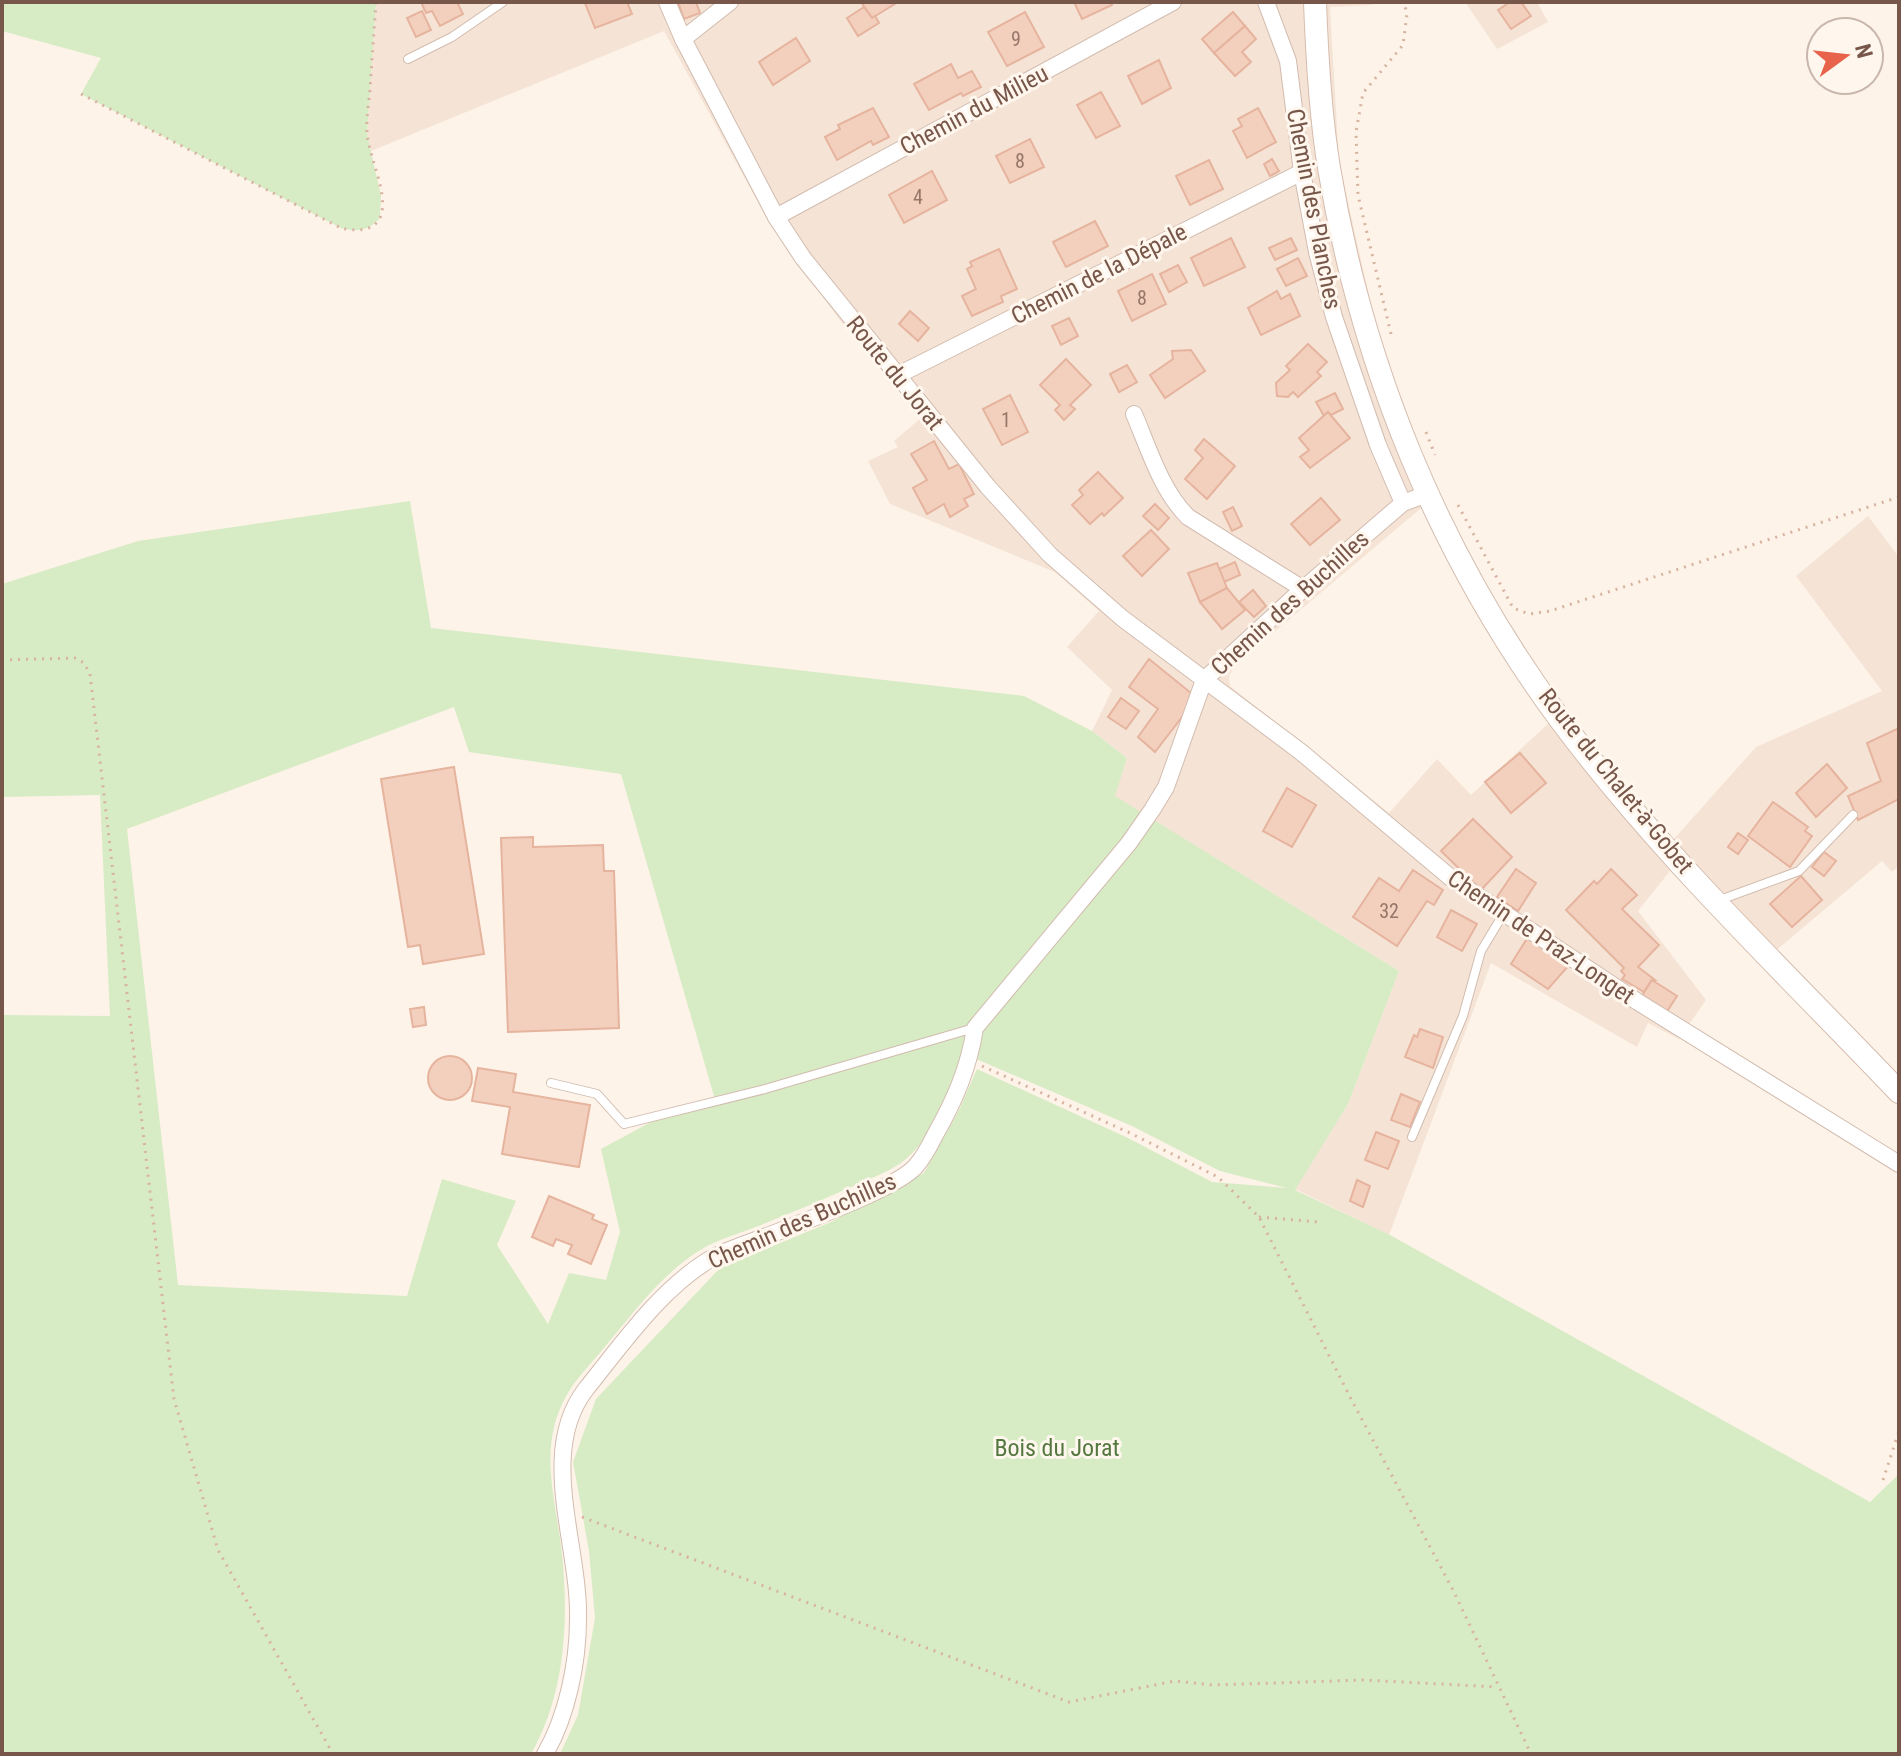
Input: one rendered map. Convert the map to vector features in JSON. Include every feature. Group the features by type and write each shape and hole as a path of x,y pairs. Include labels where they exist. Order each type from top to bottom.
{"main road":[{"name":"Route du Chalet-à-Gobet","path":"1315,2 1318,72 1329,165 1343,242 1384,387 1427,494 1489,612 1559,717 1632,808 1899,1092"}],"street":[{"name":"Route du Jorat","path":"667,2 683,39 776,217 822,283 988,487 1050,555 1122,618 1204,680"},
{"path":"683,39 730,2"},
{"name":"Chemin du Milieu","path":"776,217 1173,2"},
{"name":"Chemin des Planches","path":"1266,2 1288,61 1302,172 1317,252 1334,317 1378,445 1403,503"},
{"name":"Chemin de la Dépale","path":"896,376 1302,172"},
{"path":"1134,414 1178,507 1188,517 1303,589"},
{"name":"Chemin des Buchilles","path":"545,1754 563,1710 579,1619 562,1461 567,1422 584,1392 682,1278 715,1257 830,1211 915,1168 951,1107 970,1061 975,1028 1129,843 1166,787 1204,680 1403,503 1427,494"},
{"name":"Chemin de Praz-Longet","path":"1204,680 1301,752 1451,878 1651,1011 1899,1164"}],"lane":[{"path":"408,59 452,37 503,2"},
{"path":"1717,901 1799,871 1853,815"},
{"path":"1412,1137 1463,1016 1481,951 1504,913"},
{"path":"551,1083 597,1094 624,1124 765,1089 975,1028"}],"path":[{"path":"81,94 341,228 353,231 366,229 375,224 381,209 367,134 376,2"},
{"path":"1394,347 1358,195 1356,132 1363,93 1403,45 1407,14 1404,2"},
{"path":"1425,431 1436,458"},
{"path":"1454,499 1513,608 1529,614 1550,611 1899,497"},
{"path":"2,660 75,658 84,663 90,674 174,1399 218,1550 333,1754"},
{"path":"970,1061 1130,1133 1218,1177 1259,1217 1454,1592 1531,1754"},
{"path":"1259,1217 1319,1222"},
{"path":"1883,1480 1899,1431"},
{"path":"568,1511 1069,1702 1175,1681 1213,1685 1364,1680 1497,1687"}],"shaded area":[{"path":"376,2 1383,2 1330,7 1339,162 1378,336 1414,437 1439,493 1235,665 1229,676 1230,686 1389,813 1437,759 1471,795 1565,708 1637,800 1673,840 1756,747 1882,691 1796,576 1868,516 1899,557 1899,866 1892,872 1882,861 1761,963 1670,871 1638,911 1706,1000 1679,1039 1648,1023 1637,1047 1491,963 1389,1235 1295,1189 1348,1104 1399,971 1114,796 1127,758 1092,731 1112,690 1067,647 1099,611 1055,572 890,504 868,461 898,447 894,441 922,417 842,323 770,224 664,31 371,151 367,134"},
{"path":"1465,2 1537,2 1548,22 1497,49"}],"green space":[{"path":"2,2 376,2 367,134 381,196 380,218 362,229 341,228 81,94 101,58 2,31"},
{"name":"Bois du Jorat","path":"410,501 431,628 1024,696 1092,731 1127,758 1115,796 1399,971 1348,1104 1295,1190 1390,1235 1870,1502 1899,1474 1899,1754 560,1754 578,1715 595,1618 589,1551 573,1462 596,1399 720,1268 831,1222 924,1173 959,1110 977,1069 1128,1138 1212,1182 1287,1188 1220,1171 1132,1126 967,1055 934,1124 906,1159 877,1176 713,1243 692,1255 653,1290 573,1385 561,1406 551,1447 552,1488 564,1579 562,1657 551,1707 531,1754 2,1754 2,1015 110,1016 100,795 2,797 2,584 138,541","holes":["454,707 469,752 621,774 716,1103 651,1122 601,1149 620,1232 606,1280 569,1273 548,1324 497,1245 516,1201 442,1179 407,1296 178,1285 127,829"]}],"building":[{"path":"421,2 457,2 463,14 440,26 432,11 426,13"},
{"path":"627,2 632,14 595,28 585,3"},
{"path":"678,2 696,2 700,13 684,19"},
{"path":"861,2 898,2 872,18"},
{"path":"1074,2 1111,2 1112,5 1082,19"},
{"path":"1510,2 1521,2 1531,16 1511,29 1498,10"},
{"path":"864,7 879,23 858,36 847,18"},
{"path":"422,11 431,30 416,37 407,18"},
{"path":"1025,12 1044,47 1007,66 988,32"},
{"path":"1233,12 1245,26 1214,53 1202,39"},
{"path":"1245,26 1256,39 1242,52 1251,62 1235,76 1214,53"},
{"path":"796,38 810,61 773,85 759,62"},
{"path":"1159,60 1171,88 1142,104 1128,76"},
{"path":"951,64 958,78 972,71 981,87 963,96 961,93 929,110 914,84"},
{"path":"1101,92 1120,126 1096,138 1077,105"},
{"path":"873,108 889,137 873,145 871,141 837,160 825,137 840,129 838,125"},
{"path":"1258,108 1276,142 1247,158 1233,131 1242,126 1238,119"},
{"path":"1030,139 1044,167 1010,183 996,156"},
{"path":"1272,159 1279,171 1270,176 1264,164"},
{"path":"1209,160 1223,189 1190,205 1176,176"},
{"path":"932,171 947,200 904,223 889,195"},
{"path":"1095,221 1108,246 1066,267 1053,242"},
{"path":"1231,238 1245,267 1204,286 1191,258"},
{"path":"1291,238 1297,250 1275,260 1269,248"},
{"path":"999,249 1017,289 1001,296 1003,302 972,316 962,296 976,289 967,269 972,266 970,262"},
{"path":"1298,258 1307,276 1286,286 1277,269"},
{"path":"1178,265 1187,282 1169,292 1160,274"},
{"path":"1152,274 1166,304 1132,321 1118,291"},
{"path":"1277,291 1281,299 1290,294 1300,316 1261,335 1248,308"},
{"path":"910,311 929,328 918,341 899,324"},
{"path":"1069,318 1078,336 1061,345 1052,326"},
{"path":"1308,344 1327,362 1317,372 1321,376 1298,397 1293,392 1288,397 1277,396 1276,383 1290,370 1286,366"},
{"path":"1191,350 1205,371 1165,398 1150,375 1173,359 1172,351"},
{"path":"1066,359 1091,385 1070,405 1075,409 1064,420 1055,410 1060,405 1040,385"},
{"path":"1127,365 1137,382 1119,392 1110,374"},
{"path":"1335,393 1343,409 1324,416 1316,402"},
{"path":"1010,395 1028,432 1002,445 983,409"},
{"path":"1328,412 1350,438 1310,468 1300,457 1309,450 1299,438"},
{"path":"1204,439 1235,466 1207,499 1185,479 1203,458 1195,450"},
{"path":"934,441 949,469 959,464 974,494 964,499 968,506 950,517 944,504 927,514 913,488 927,480 911,454"},
{"path":"1098,472 1123,498 1090,524 1072,505 1083,495 1079,490"},
{"path":"1321,498 1340,520 1310,545 1291,524"},
{"path":"1155,504 1169,518 1158,530 1143,516"},
{"path":"1233,507 1242,526 1232,531 1223,512"},
{"path":"1151,530 1169,549 1142,576 1123,556"},
{"path":"1235,562 1240,575 1224,582 1219,569"},
{"path":"1217,563 1227,588 1200,602 1188,573"},
{"path":"1227,588 1245,610 1222,629 1200,602"},
{"path":"1253,590 1266,606 1254,617 1239,602"},
{"path":"1149,659 1191,693 1185,713 1155,752 1138,737 1158,709 1129,687"},
{"path":"1121,698 1139,711 1126,729 1108,717"},
{"path":"1899,728 1899,799 1858,820 1848,796 1881,781 1867,743"},
{"path":"1520,753 1546,783 1511,813 1485,782"},
{"path":"1827,764 1847,788 1816,817 1796,793"},
{"path":"454,767 484,954 423,964 420,945 408,947 381,779"},
{"path":"1287,788 1316,805 1292,847 1263,831"},
{"path":"1773,802 1808,827 1805,831 1812,836 1790,867 1748,836"},
{"path":"1473,819 1512,857 1481,890 1441,851"},
{"path":"1738,833 1748,840 1738,854 1728,847"},
{"path":"533,837 533,847 603,845 604,871 614,871 619,1028 508,1032 501,838"},
{"path":"1824,852 1836,861 1824,876 1812,867"},
{"path":"1516,869 1536,883 1518,911 1497,897"},
{"path":"1611,869 1637,895 1622,909 1659,945 1638,967 1655,980 1644,992 1622,979 1625,975 1621,971 1624,968 1566,910 1594,881 1597,884"},
{"path":"1413,870 1443,890 1434,905 1427,901 1397,946 1353,917 1379,878 1399,891"},
{"path":"1801,876 1822,900 1792,927 1770,904"},
{"path":"1451,910 1477,924 1462,951 1437,937"},
{"path":"1528,937 1570,964 1548,989 1511,964"},
{"path":"1652,980 1677,996 1666,1013 1641,997"},
{"path":"424,1007 426,1025 413,1027 410,1009"},
{"path":"1420,1029 1443,1037 1433,1068 1405,1057 1414,1035 1417,1037"},
{"path":"450,1056 466,1062 472,1078 466,1094 450,1100 434,1094 428,1078 434,1062"},
{"path":"478,1068 516,1074 513,1092 590,1105 579,1167 502,1154 510,1107 472,1101"},
{"path":"1401,1094 1420,1102 1410,1127 1391,1120"},
{"path":"1376,1132 1399,1141 1388,1169 1365,1160"},
{"path":"1357,1180 1370,1186 1363,1207 1350,1201"},
{"path":"549,1196 594,1215 592,1219 607,1225 591,1264 568,1254 572,1245 556,1239 553,1246 532,1237"}]}
